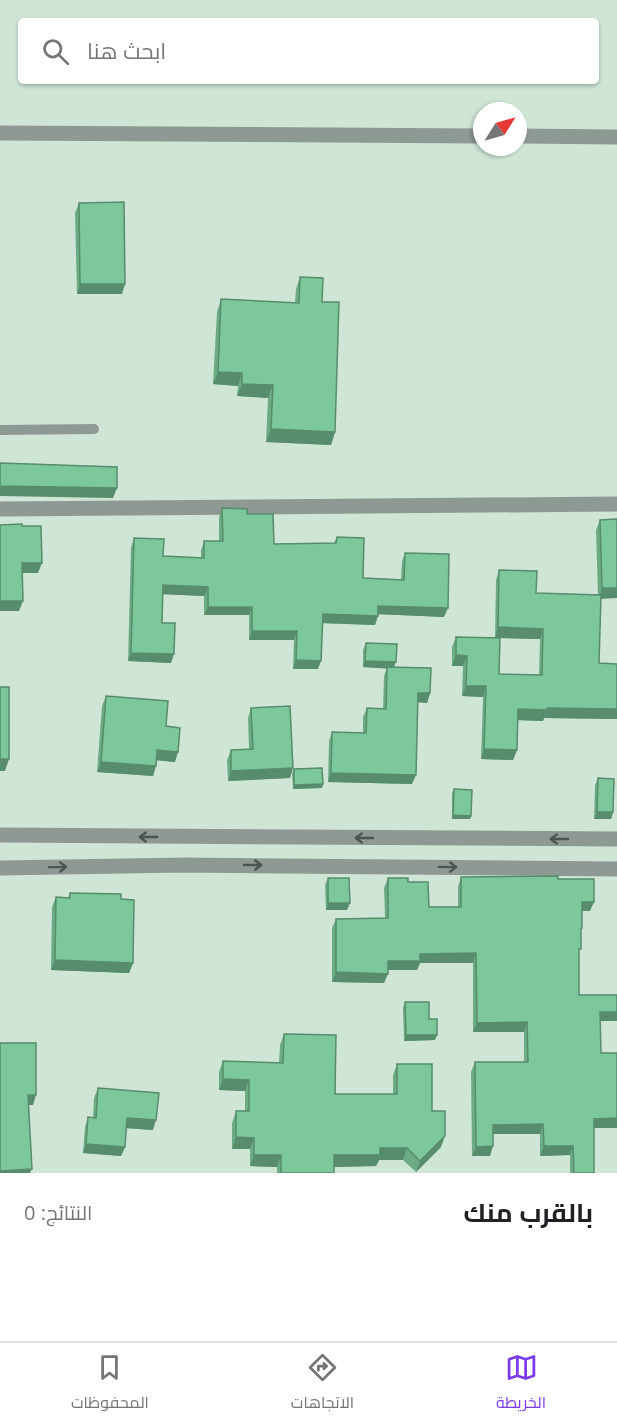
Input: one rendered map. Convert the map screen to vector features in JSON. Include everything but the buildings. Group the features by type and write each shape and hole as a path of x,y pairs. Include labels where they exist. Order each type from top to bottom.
{"street":[{"path":"0,133 473,136"},
{"path":"527,136 617,137"},
{"path":"0,509 617,504"},
{"path":"0,835 617,839"},
{"path":"184,837 185,865"},
{"path":"279,837 279,866"},
{"path":"0,868 185,865 617,868"}],"lane":[{"path":"0,430 94,429"}]}
